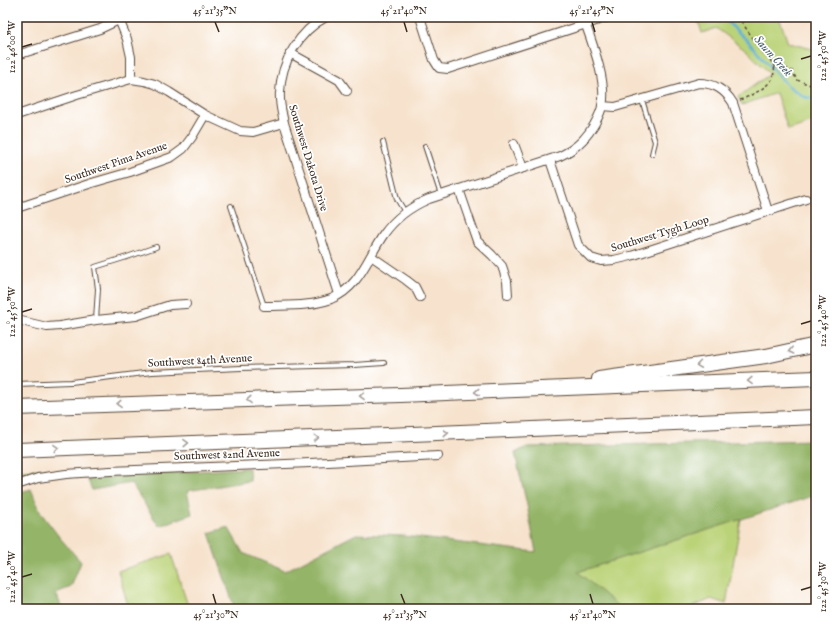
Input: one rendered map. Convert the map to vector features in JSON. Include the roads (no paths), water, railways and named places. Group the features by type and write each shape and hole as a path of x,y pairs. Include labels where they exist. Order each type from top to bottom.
{"highway":[{"path":"516,390 766,356 816,345"},
{"path":"17,408 401,395 816,378"},
{"path":"17,450 389,436 816,417"}],"street":[{"path":"17,55 100,29 119,19 137,17"},
{"name":"Southwest Dakota Drive","path":"326,17 305,34 290,53 281,80 280,105 284,123 339,294"},
{"path":"420,17 434,60 439,68 448,70 584,21 608,17"},
{"path":"119,19 127,39 131,57 131,79"},
{"path":"264,306 311,304 330,299 354,283 384,234 398,218 419,203 550,160 571,150 582,141 591,131 597,119 602,106 604,94 600,67 584,21"},
{"path":"290,53 339,80 347,91"},
{"path":"17,115 131,79 155,84 205,115 240,132 253,132 284,123"},
{"path":"602,106 615,107 699,83 707,83 716,86 728,95 733,103 768,211"},
{"name":"Southwest Pima Avenue","path":"17,208 172,157 183,149 205,115"},
{"path":"514,144 523,168"},
{"name":"Southwest Tygh Loop","path":"550,160 578,245 591,258 601,261 631,256 806,200"},
{"path":"459,189 477,242 502,266 507,281 508,295"},
{"path":"371,256 415,287 420,297"},
{"path":"17,320 47,327 60,326 96,320 136,316 170,306 186,304"},
{"name":"Southwest 82nd Avenue","path":"17,485 38,478 72,473 438,456"}],"lane":[{"path":"642,99 655,142 652,154"},
{"path":"383,142 397,199 405,212"},
{"path":"425,146 441,195"},
{"path":"230,206 264,306"},
{"path":"96,320 98,288 95,267 156,247"},
{"name":"Southwest 84th Avenue","path":"17,384 71,382 152,372 384,363"}],"waterway":[{"name":"Saum Creek","path":"722,17 749,42 787,85 804,97 816,99"}]}
